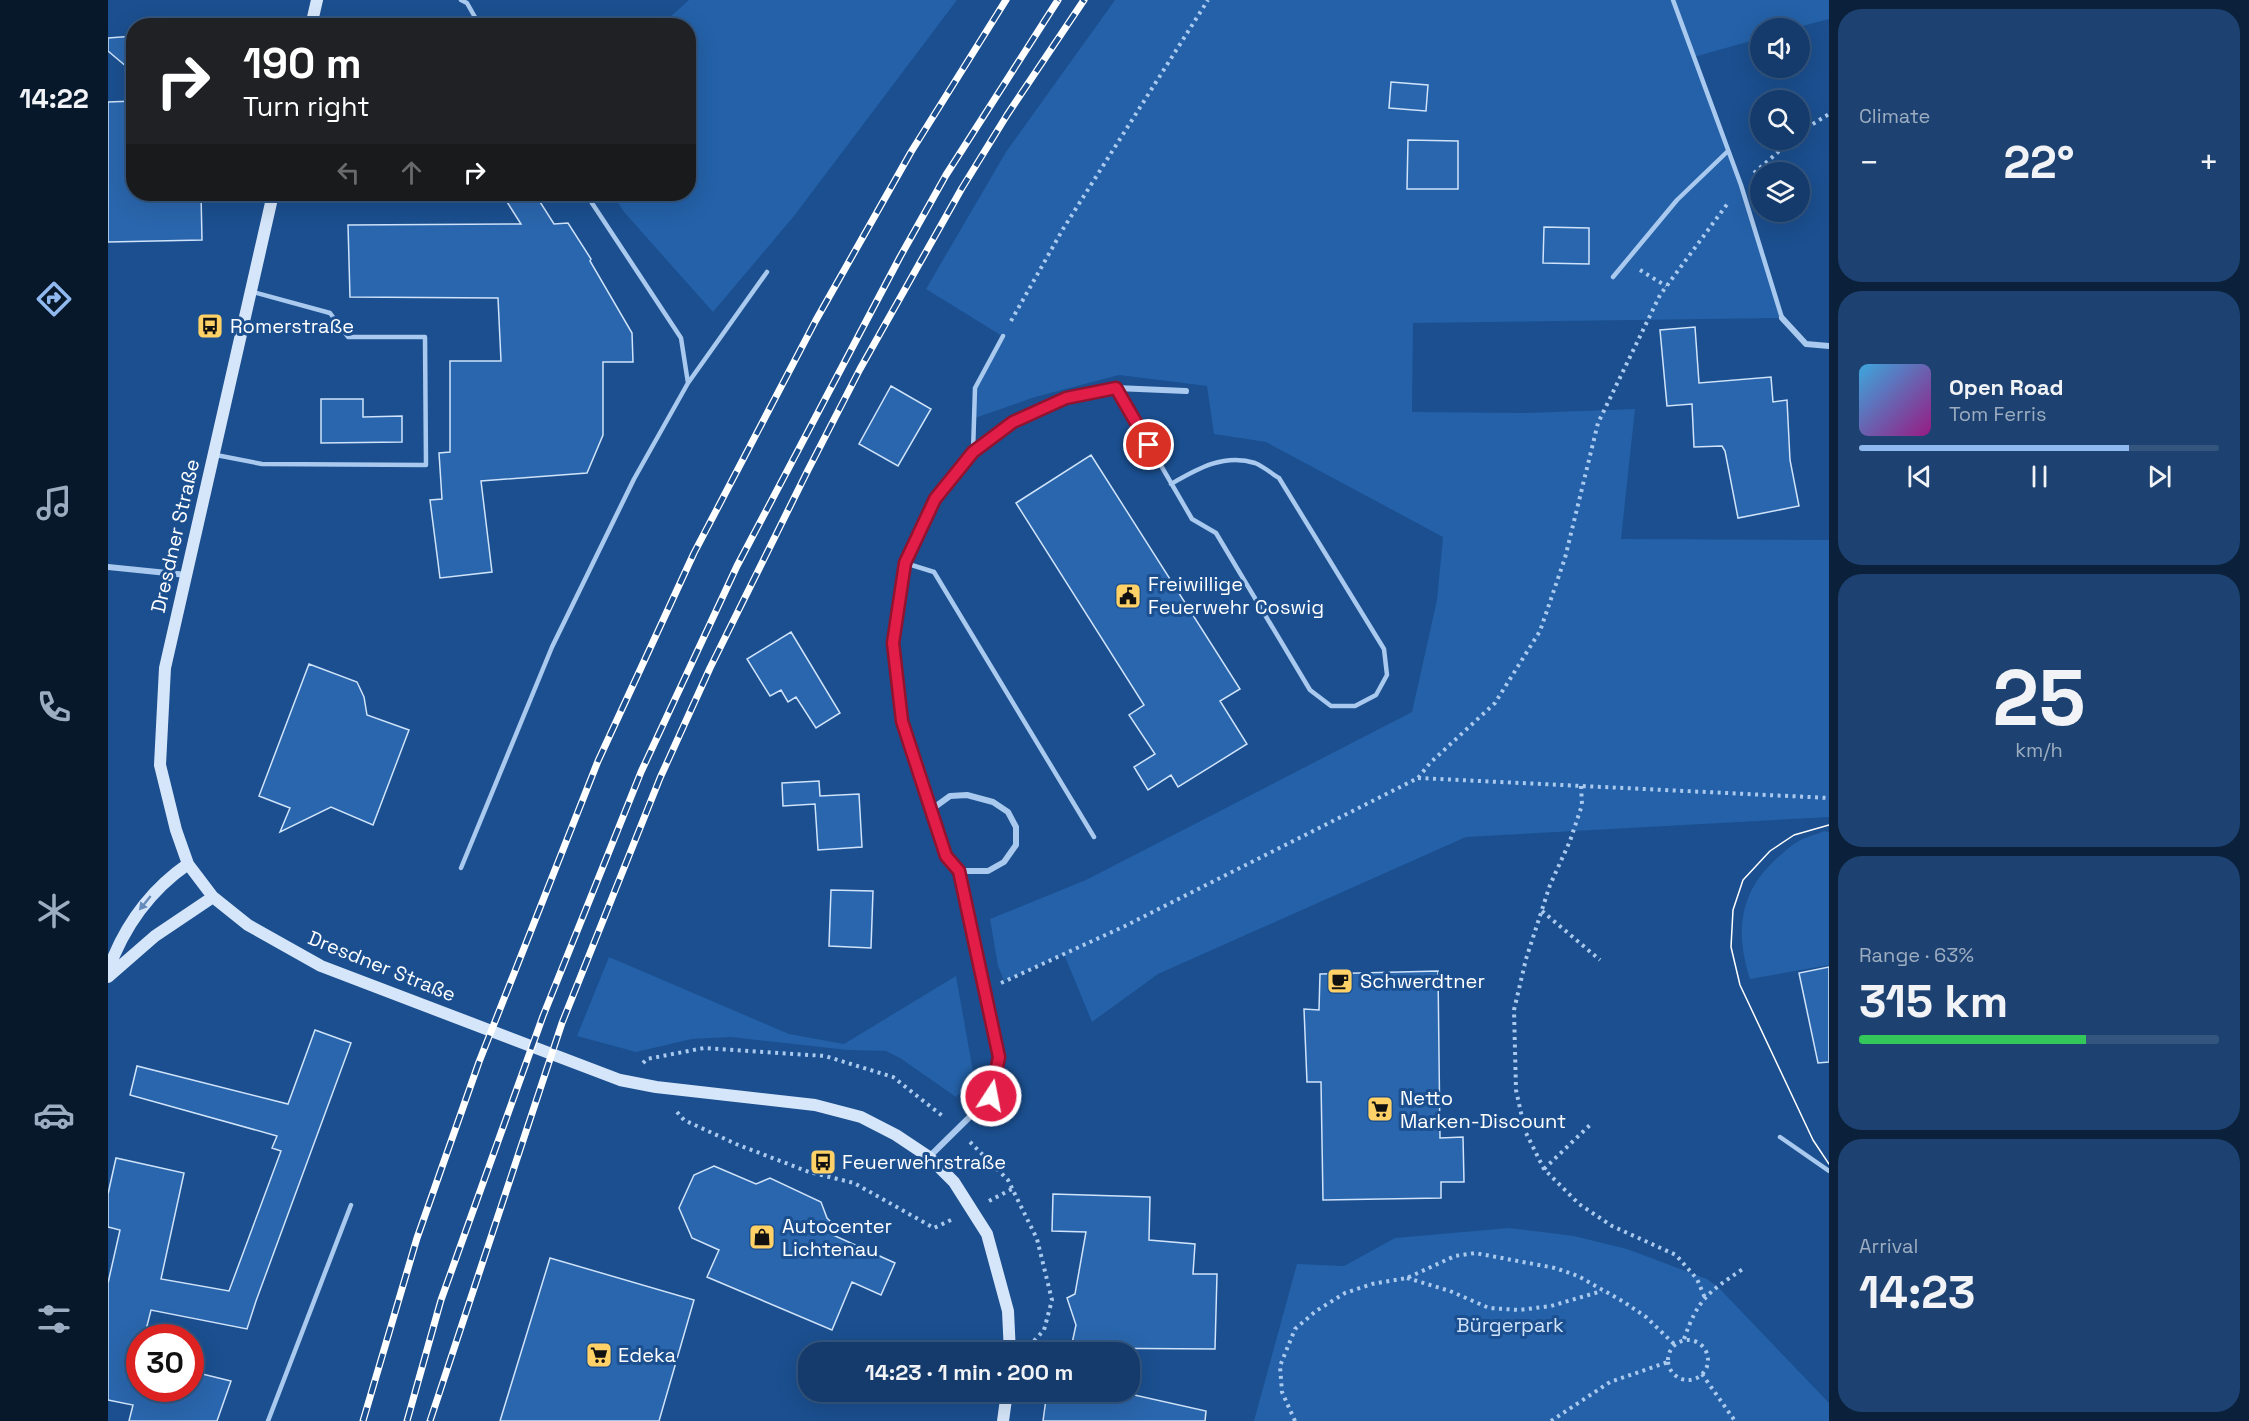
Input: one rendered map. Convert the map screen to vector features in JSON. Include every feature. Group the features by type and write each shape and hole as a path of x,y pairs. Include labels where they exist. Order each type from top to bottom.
{"main road":[{"path":"313,18 317,0"},
{"name":"Dresdner Straße","path":"268,201 214,455 165,668 160,765 176,830 188,864 213,897 248,925 321,966 620,1080 656,1087 814,1105 861,1117 896,1135 929,1157 954,1182 987,1234 1008,1311 1009,1342"},
{"path":"108,971 115,950 142,904 169,877 188,864"},
{"path":"108,976 155,936 213,897"},
{"path":"1003,1421 1006,1402"}],"street":[{"path":"1782,318 1806,344 1829,346"},
{"path":"929,1157 991,1096 999,1057 959,871 946,856 902,721 893,643 905,563 935,499 973,452 1013,422 1066,398 1116,388 1186,391"},
{"path":"108,567 187,575"},
{"path":"932,809 950,796 966,795 993,802 1008,812 1016,828 1016,845 1004,862 988,871 959,871"}],"lane":[{"path":"461,0 467,3 475,18"},
{"path":"1673,0 1741,185 1782,318"},
{"path":"1613,277 1677,200 1728,151"},
{"path":"591,201 681,338 688,383"},
{"path":"461,868 552,647 634,479 688,383 767,272"},
{"path":"214,455 262,464 426,465 425,337 348,337 330,313 250,291"},
{"path":"973,452 975,388 1003,336"},
{"path":"1116,388 1171,484 1192,519 1216,533 1310,690 1331,706 1355,706 1376,695 1387,675 1384,648 1279,478 1256,463 1231,459 1203,465 1171,484"},
{"path":"905,563 934,572 1094,837"},
{"path":"1780,1137 1829,1171"},
{"path":"268,1421 351,1205"}],"path":[{"path":"1003,336 1063,229 1153,91 1208,0"},
{"path":"1810,126 1829,114"},
{"path":"983,991 1125,926 1418,778 1430,763 1495,703 1540,631 1565,558 1598,423 1666,286 1741,185 1781,150"},
{"path":"1626,261 1666,286"},
{"path":"1418,778 1829,798"},
{"path":"1581,786 1582,805 1570,841 1550,885 1526,959 1514,1010 1516,1090 1525,1131 1544,1168 1580,1204 1612,1226 1676,1255 1697,1279 1705,1298"},
{"path":"1542,911 1600,960"},
{"path":"656,1087 684,1120 736,1144 809,1172 854,1183 934,1228 972,1209"},
{"path":"1544,1168 1591,1124"},
{"path":"1295,1421 1282,1392 1280,1366 1295,1329 1316,1311 1345,1293 1372,1284 1407,1278 1455,1256 1475,1253 1555,1268 1578,1276 1646,1317 1674,1344"},
{"path":"1684,1340 1699,1305 1717,1286 1743,1269"},
{"path":"1407,1278 1450,1291 1489,1308 1519,1310 1551,1306 1602,1291"},
{"path":"1684,1340 1696,1341 1705,1349 1708,1359 1702,1374 1692,1379 1680,1378 1670,1369 1669,1353 1674,1344 1684,1340"},
{"path":"1551,1421 1610,1382 1668,1362"},
{"path":"1702,1374 1735,1421"}],"green space":[{"path":"689,0 957,0 794,216 713,312 624,212 617,201 696,201 696,18 669,18"},
{"path":"1115,0 1829,0 1829,19 1810,24 1810,18 1750,18 1750,41 1694,57 1721,129 1782,318 1413,323 1412,412 1528,413 1635,409 1621,539 1829,540 1829,817 1466,837 1158,974 1092,1022 1064,954 1004,981 998,966 990,919 1086,880 1412,712 1437,600 1443,537 1266,442 1214,434 1207,386 1119,375 1035,397 975,418 975,388 1002,336 926,289 1006,152"},
{"path":"1824,831 1829,832 1829,965 1750,979 1745,962 1742,929 1744,914 1754,885 1776,859 1790,847"},
{"path":"609,957 789,1034 844,1044 956,976 974,1077 956,1097 900,1058 886,1051 848,1050 731,1037 692,1039 636,1052 577,1036"},
{"name":"Bürgerpark","path":"1509,1228 1574,1236 1627,1249 1707,1279 1717,1286 1829,1403 1829,1421 1254,1421 1297,1264 1344,1266 1395,1238"}],"building":[{"path":"126,37 126,66 108,51 108,38"},
{"path":"1391,82 1428,85 1426,111 1389,108"},
{"path":"126,101 126,201 201,201 202,240 108,242 108,102"},
{"path":"1408,140 1458,141 1458,189 1407,189"},
{"path":"506,201 539,201 554,224 568,223 632,333 633,362 603,362 603,435 587,473 481,481 492,572 440,578 430,500 442,499 439,453 450,452 450,361 501,361 498,298 350,297 348,225 521,224"},
{"path":"1544,227 1589,228 1589,264 1543,263"},
{"path":"1695,327 1699,383 1771,377 1773,402 1787,400 1790,460 1799,506 1738,518 1725,451 1722,446 1694,447 1692,404 1667,406 1660,330"},
{"path":"891,386 931,409 898,466 859,444"},
{"path":"321,399 363,399 363,417 402,416 402,442 321,443"},
{"name":"Freiwillige Feuerwehr Coswig","path":"1091,455 1240,689 1220,701 1247,744 1178,787 1171,775 1148,790 1134,767 1155,754 1129,715 1144,705 1016,503"},
{"path":"791,632 840,713 816,728 796,697 788,702 781,690 770,696 747,659"},
{"path":"309,664 357,682 364,697 367,715 409,730 373,825 331,807 280,832 290,808 259,796"},
{"path":"819,781 820,796 859,794 862,847 818,850 815,804 783,806 782,783"},
{"path":"831,890 873,891 871,948 829,946"},
{"path":"1829,967 1829,1062 1818,1063 1799,973"},
{"name":"Netto Marken-Discount","path":"1438,971 1440,1138 1463,1137 1464,1182 1441,1182 1441,1198 1323,1200 1321,1082 1307,1082 1304,1009 1319,1010 1320,974"},
{"path":"315,1030 351,1043 247,1329 151,1310 148,1324 126,1324 126,1402 204,1402 204,1374 231,1381 217,1421 129,1421 133,1405 108,1400 108,1283 120,1230 108,1227 108,1194 116,1158 184,1173 161,1279 229,1291 281,1151 272,1148 277,1136 130,1095 137,1066 288,1104"},
{"name":"Autocenter Lichtenau","path":"714,1166 756,1184 770,1178 821,1202 827,1218 832,1223 833,1235 895,1263 881,1295 852,1282 832,1330 707,1277 719,1250 692,1238 679,1208 694,1175"},
{"path":"1053,1194 1150,1197 1149,1240 1195,1244 1193,1274 1217,1274 1215,1349 1140,1348 1140,1342 1072,1342 1076,1325 1067,1298 1075,1294 1086,1232 1052,1231"},
{"name":"Edeka","path":"550,1258 694,1300 659,1421 500,1421"},
{"path":"1140,1396 1206,1411 1205,1421 1043,1421 1046,1402 1140,1402"}],"tram line":[{"path":"1829,825 1794,835 1770,851 1743,880 1733,910 1731,947 1740,985 1813,1140 1829,1164"}],"railway":[{"path":"363,1421 417,1238 479,1062 598,761 694,553 816,320 911,152 1006,0"},
{"path":"407,1421 441,1300 543,1016 641,772 737,566 900,257 946,175 1058,0"},
{"path":"430,1421 562,1023 660,778 710,668 860,369 962,188 1007,115 1084,0"}],"place":[{"name":"Romerstraße","path":"210,326"},
{"name":"Freiwillige Feuerwehr Coswig","path":"1128,596"},
{"name":"Schwerdtner","path":"1340,981"},
{"name":"Netto Marken-Discount","path":"1380,1109"},
{"name":"Feuerwehrstraße","path":"823,1162"},
{"name":"Autocenter Lichtenau","path":"762,1237"},
{"name":"Edeka","path":"599,1355"}],"route":[{"path":"991,1096 999,1057 959,871 946,856 902,721 893,643 905,563 935,499 973,452 1013,422 1066,398 1116,388 1149,445"}]}
